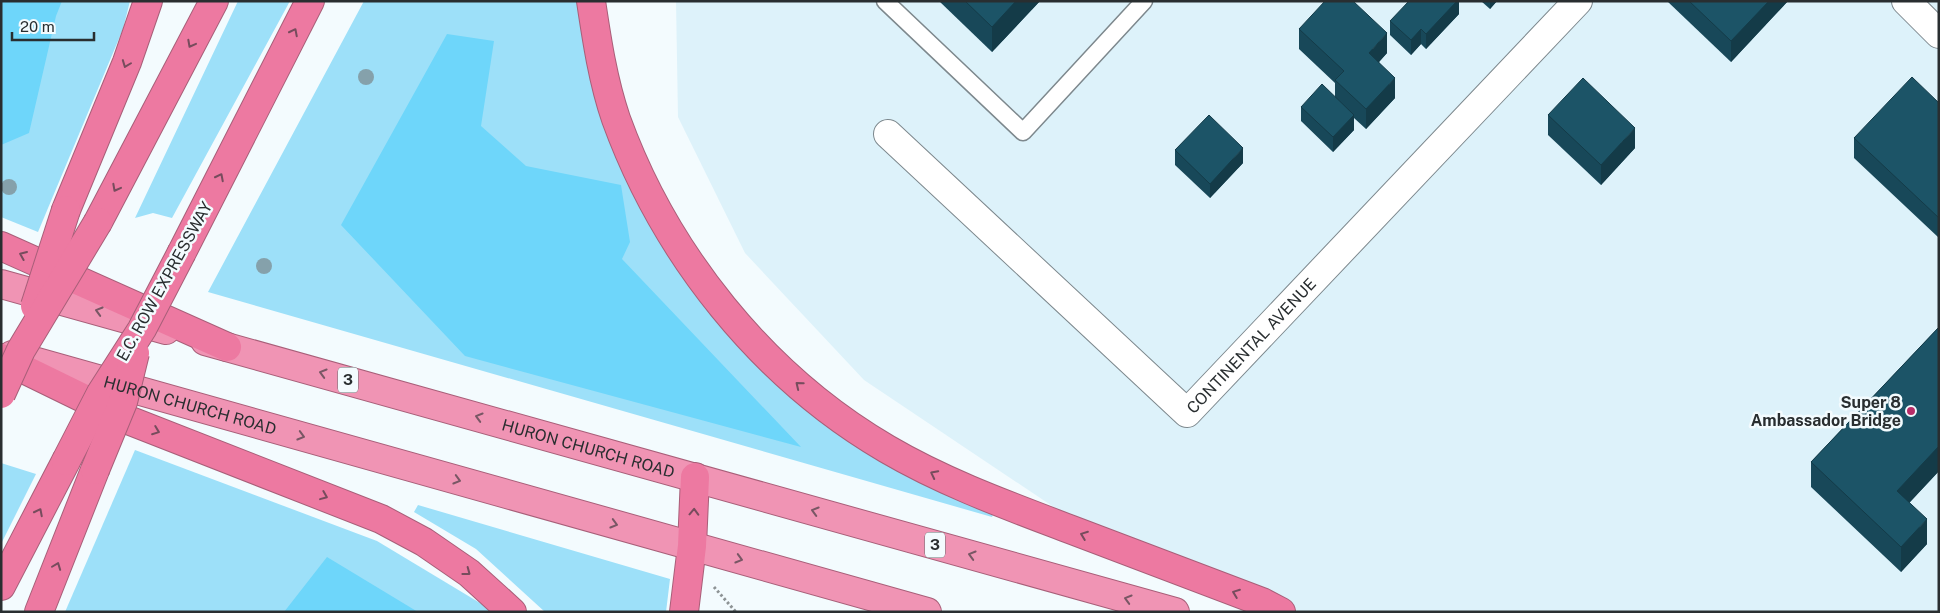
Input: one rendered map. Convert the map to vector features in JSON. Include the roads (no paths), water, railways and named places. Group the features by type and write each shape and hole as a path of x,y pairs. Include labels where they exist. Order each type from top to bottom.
{"highway":[{"path":"1,394 8,354 127,62 148,1"},
{"path":"8,354 98,222 214,1"},
{"name":"E.C. ROW EXPRESSWAY","path":"1,586 100,393 142,329 310,1"},
{"path":"591,1 601,63 616,118 639,174 665,224 693,268 720,305 789,377 834,413 885,448 938,476 1008,506 1262,602 1281,612"},
{"path":"1,246 227,347"},
{"name":"HURON CHURCH ROAD","path":"1,284 1175,612"},
{"path":"39,612 123,402 142,329"},
{"path":"8,354 128,420 381,519 424,542 469,573 512,612"},
{"name":"HURON CHURCH ROAD","path":"8,354 927,612"},
{"path":"684,612 692,546 695,477"}],"street":[{"name":"CONTINENTAL AVENUE","path":"888,134 1187,414 1578,1"},
{"path":"1906,1 1939,34"}],"lane":[{"path":"885,1 1023,132 1144,1"}],"place":[{"name":"Super 8 Ambassador Bridge","path":"1911,411"}]}
